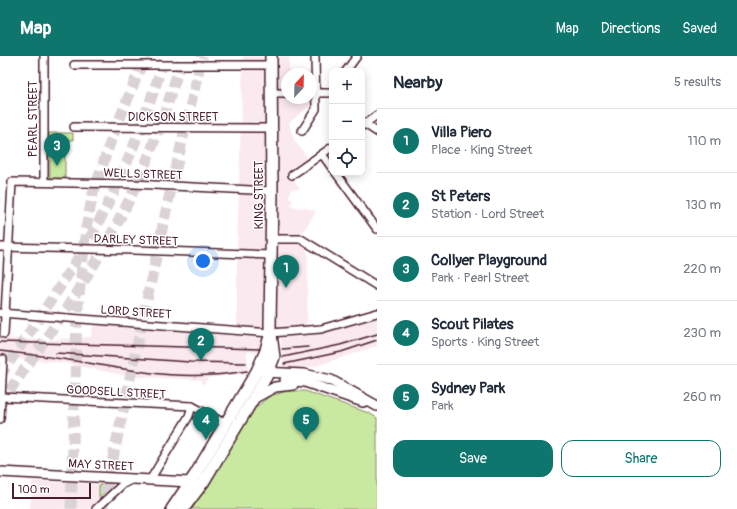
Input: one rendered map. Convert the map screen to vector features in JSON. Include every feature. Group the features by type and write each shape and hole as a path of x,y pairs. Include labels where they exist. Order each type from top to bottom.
{"highway":[{"name":"KING STREET","path":"195,485 226,424 264,374 271,333 272,60"},
{"name":"KING STREET","path":"195,485 253,399 264,374 274,357 274,341 271,333"},
{"path":"172,509 195,485"},
{"path":"183,509 195,485"}],"main road":[{"path":"274,357 279,370 283,374"},
{"path":"264,374 304,374 331,380 377,407"},
{"path":"264,374 299,381 346,395 377,407"},
{"path":"253,399 278,386 293,384 316,386"},
{"name":"MAY STREET","path":"0,472 150,480 195,485"}],"street":[{"name":"PEARL STREET","path":"44,56 44,182"},
{"path":"315,56 315,68"},
{"path":"348,68 357,56"},
{"path":"74,65 272,60"},
{"path":"272,92 281,93"},
{"path":"317,93 329,93"},
{"path":"302,131 316,109 315,104"},
{"path":"365,123 377,115"},
{"path":"365,125 377,132"},
{"name":"DICKSON STREET","path":"74,127 272,128"},
{"path":"292,175 329,149"},
{"path":"322,154 329,164"},
{"path":"338,176 377,229"},
{"name":"WELLS STREET","path":"8,248 12,182 134,184 272,191"},
{"path":"272,239 301,239 377,286"},
{"name":"DARLEY STREET","path":"0,247 272,255"},
{"path":"4,334 2,313 8,248"},
{"name":"LORD STREET","path":"2,313 271,333 321,329 377,313"},
{"path":"0,419 3,359"},
{"name":"GOODSELL STREET","path":"1,397 192,406 226,424"},
{"path":"150,480 169,443 189,416 192,406"},
{"path":"112,494 114,478"},
{"path":"96,509 126,482 132,479"}],"shaded area":[{"path":"243,56 309,56 289,57 289,68 281,68 281,104 312,104 289,123 294,140 308,158 293,179 300,189 291,189 289,199 292,199 291,207 307,208 316,211 304,230 301,239 308,253 307,327 278,329 237,327 237,251"},
{"path":"377,318 377,346 316,366 295,369 283,366 281,338 314,335"},
{"path":"93,325 262,338 259,353 247,352 248,373 209,378 202,385 201,380 126,376 64,363 0,357 0,338 47,340 91,337"},
{"path":"32,481 110,485 110,487 89,509 30,509"}],"green space":[{"path":"49,133 73,133 73,140 49,139"},
{"path":"50,154 65,154 65,178 50,178"},
{"path":"287,391 305,391 369,413 377,418 377,509 192,509 256,407 270,396"},
{"path":"99,485 110,485 110,487 99,498"}],"tunnel":[{"path":"71,509 77,316 86,228 93,194 110,143 145,56"},
{"path":"0,376 70,271 107,206 139,132 165,56"},
{"path":"0,404 87,277 117,223 139,179 153,144 183,56"},
{"path":"102,509 166,211 202,56"}],"railway":[{"path":"283,357 340,345 377,334"},
{"path":"284,364 341,352 377,340"},
{"path":"0,342 260,349"},
{"path":"282,349 308,347"},
{"path":"0,351 44,356 148,373 186,376 247,371"},
{"path":"56,353 190,362 246,363"}],"place":[{"name":"Collyer Playground","path":"57,166"},
{"name":"Villa Piero","path":"286,288"},
{"name":"St Peters","path":"201,361"},
{"name":"Scout Pilates","path":"206,440"},
{"name":"Sydney Park","path":"306,440"}]}
